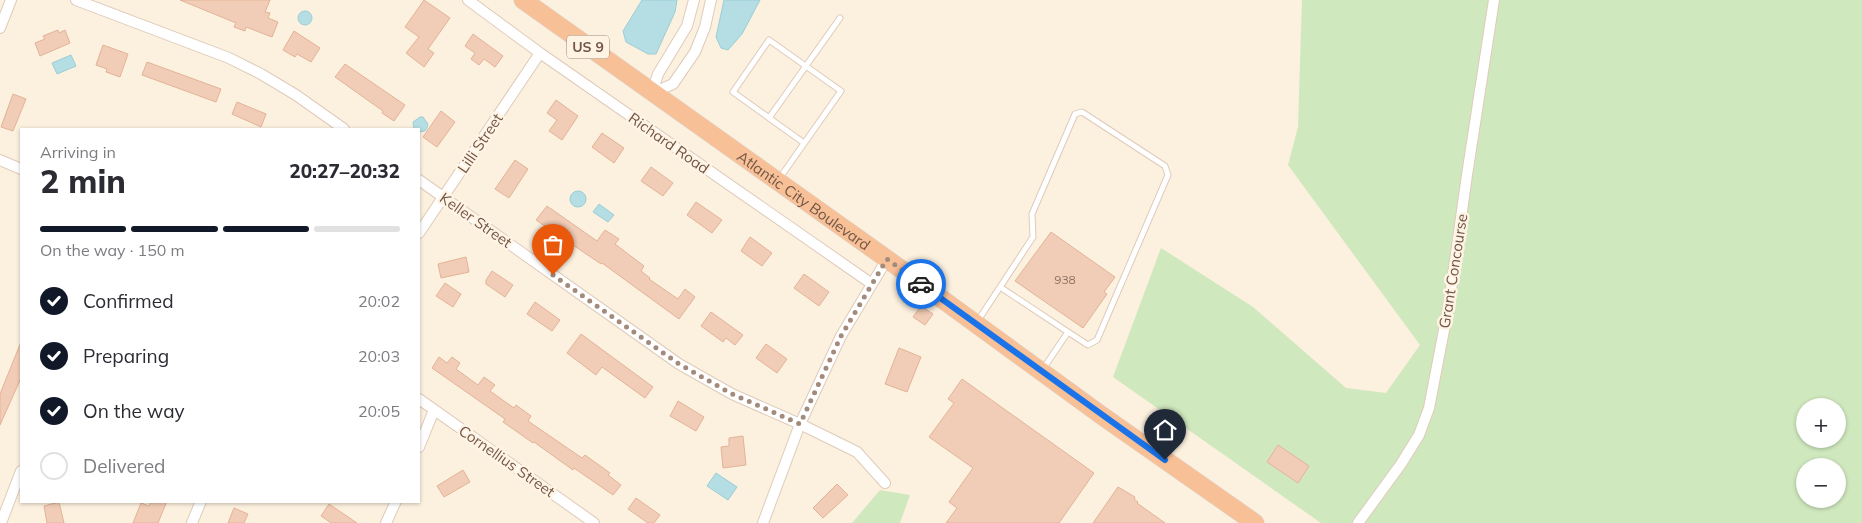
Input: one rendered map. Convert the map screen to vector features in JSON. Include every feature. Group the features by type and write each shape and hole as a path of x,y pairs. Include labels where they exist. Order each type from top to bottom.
{"highway":[{"name":"Atlantic City Boulevard","path":"523,0 1255,523"}],"street":[{"path":"0,28 11,0"},
{"path":"76,0 229,58 289,91 343,128"},
{"name":"Richard Road","path":"468,0 540,53 872,284"},
{"path":"652,93 658,74 686,26 694,0"},
{"path":"652,93 674,84 695,52 705,27 711,0"},
{"name":"Grant Concourse","path":"1358,523 1401,464 1419,435 1429,408 1449,304 1494,0"},
{"name":"Lilli Street","path":"420,232 540,53"},
{"path":"0,160 20,169"},
{"name":"Keller Street","path":"420,181 679,364 732,394 857,452 885,483"},
{"path":"763,523 800,424 841,336 887,259"},
{"name":"Cornellius Street","path":"420,400 580,519 594,523"},
{"path":"420,445 434,410"},
{"path":"1,523 20,474"},
{"path":"192,523 200,503"},
{"path":"386,523 395,503"}],"lane":[{"path":"769,118 840,18"},
{"path":"778,182 841,91 769,40 733,92 804,143"},
{"path":"976,324 1000,287 1033,237 1032,214 1075,114 1082,112 1165,166 1168,175 1097,340 1088,345 1000,287"},
{"path":"1042,372 1068,332"}],"green space":[{"path":"1302,0 1862,0 1862,523 1321,523 1113,377 1161,248 1253,307 1346,388 1386,393 1420,345 1288,165 1298,127"},
{"path":"880,490 910,495 900,523 852,523"}],"water":[{"path":"642,0 677,0 675,12 656,54 648,54 626,42 623,31"},
{"path":"724,0 760,0 742,34 728,50 721,48 716,37"},
{"path":"302,11 308,11 312,18 308,25 302,25 298,21 298,15"},
{"path":"71,55 76,66 57,74 52,63"},
{"path":"423,117 428,124 427,128 425,131 420,132 420,128 414,128 413,122"},
{"path":"575,191 581,191 586,196 584,205 575,207 570,202 570,196"},
{"path":"599,204 614,215 608,222 593,212"},
{"path":"716,473 737,487 728,500 707,486"}],"building":[{"path":"180,0 270,0 265,12 270,13 268,18 278,22 272,37 246,27 245,31 234,27 236,23"},
{"path":"424,0 450,18 428,49 434,53 424,67 406,53 419,37 405,27"},
{"path":"58,30 59,33 65,30 70,43 40,56 35,43 45,39 43,36"},
{"path":"294,31 320,48 311,62 297,54 295,57 283,50"},
{"path":"473,34 503,56 495,67 484,59 479,65 471,59 475,53 465,46"},
{"path":"103,45 128,54 120,77 106,72 107,69 96,65"},
{"path":"147,62 221,89 216,102 142,75"},
{"path":"345,64 405,105 394,121 335,77"},
{"path":"13,94 26,99 13,131 1,127"},
{"path":"556,100 578,116 562,140 549,131 557,120 547,113"},
{"path":"237,102 266,114 261,127 232,114"},
{"path":"441,111 455,122 437,147 423,137"},
{"path":"602,133 624,148 614,163 592,147"},
{"path":"515,160 528,169 509,198 495,189"},
{"path":"651,167 673,183 663,196 641,181"},
{"path":"696,202 722,220 712,233 687,215"},
{"path":"547,206 597,241 605,230 619,239 615,244 644,266 641,271 649,279 678,299 685,289 695,297 679,319 602,263 536,220"},
{"path":"1051,232 1115,277 1104,292 1107,294 1083,328 1015,281"},
{"path":"750,237 772,253 762,266 741,251"},
{"path":"466,257 469,272 441,278 438,264"},
{"path":"492,271 513,285 505,297 486,284 486,280"},
{"path":"804,274 829,292 819,306 794,288"},
{"path":"445,283 461,294 453,307 436,296"},
{"path":"535,302 560,320 552,331 527,314"},
{"path":"921,306 933,314 925,325 913,317"},
{"path":"711,312 743,335 735,345 726,338 723,342 701,326"},
{"path":"581,334 653,387 645,398 602,367 596,375 567,353"},
{"path":"20,344 20,380 0,425 0,394"},
{"path":"766,344 787,359 777,373 756,358"},
{"path":"899,348 921,357 907,392 885,384"},
{"path":"439,357 447,363 452,357 460,363 456,369 478,385 484,377 495,385 490,391 514,408 516,405 531,416 528,421 582,458 585,455 610,473 608,475 621,485 613,495 503,422 505,419 432,368"},
{"path":"962,379 1094,473 1059,523 946,523 957,508 949,502 973,468 929,437 954,403 948,399"},
{"path":"678,401 704,417 696,431 670,416"},
{"path":"743,436 746,465 723,468 721,447 729,446 729,438"},
{"path":"1278,445 1309,466 1298,483 1267,462"},
{"path":"463,470 470,482 444,497 437,486"},
{"path":"837,484 848,495 823,518 813,508"},
{"path":"1118,487 1135,497 1134,499 1137,503 1165,523 1093,523"},
{"path":"636,498 660,515 654,523 648,523 628,509"},
{"path":"59,503 64,523 47,523 44,506"},
{"path":"141,503 149,506 150,503 166,503 158,523 133,523"},
{"path":"329,504 357,523 331,523 321,516"},
{"path":"234,508 248,514 244,523 228,523"}],"way so far":[{"path":"553,275 679,364 732,394 800,424 841,336 887,259 921,284"}],"route":[{"path":"921,284 1165,460"}]}
